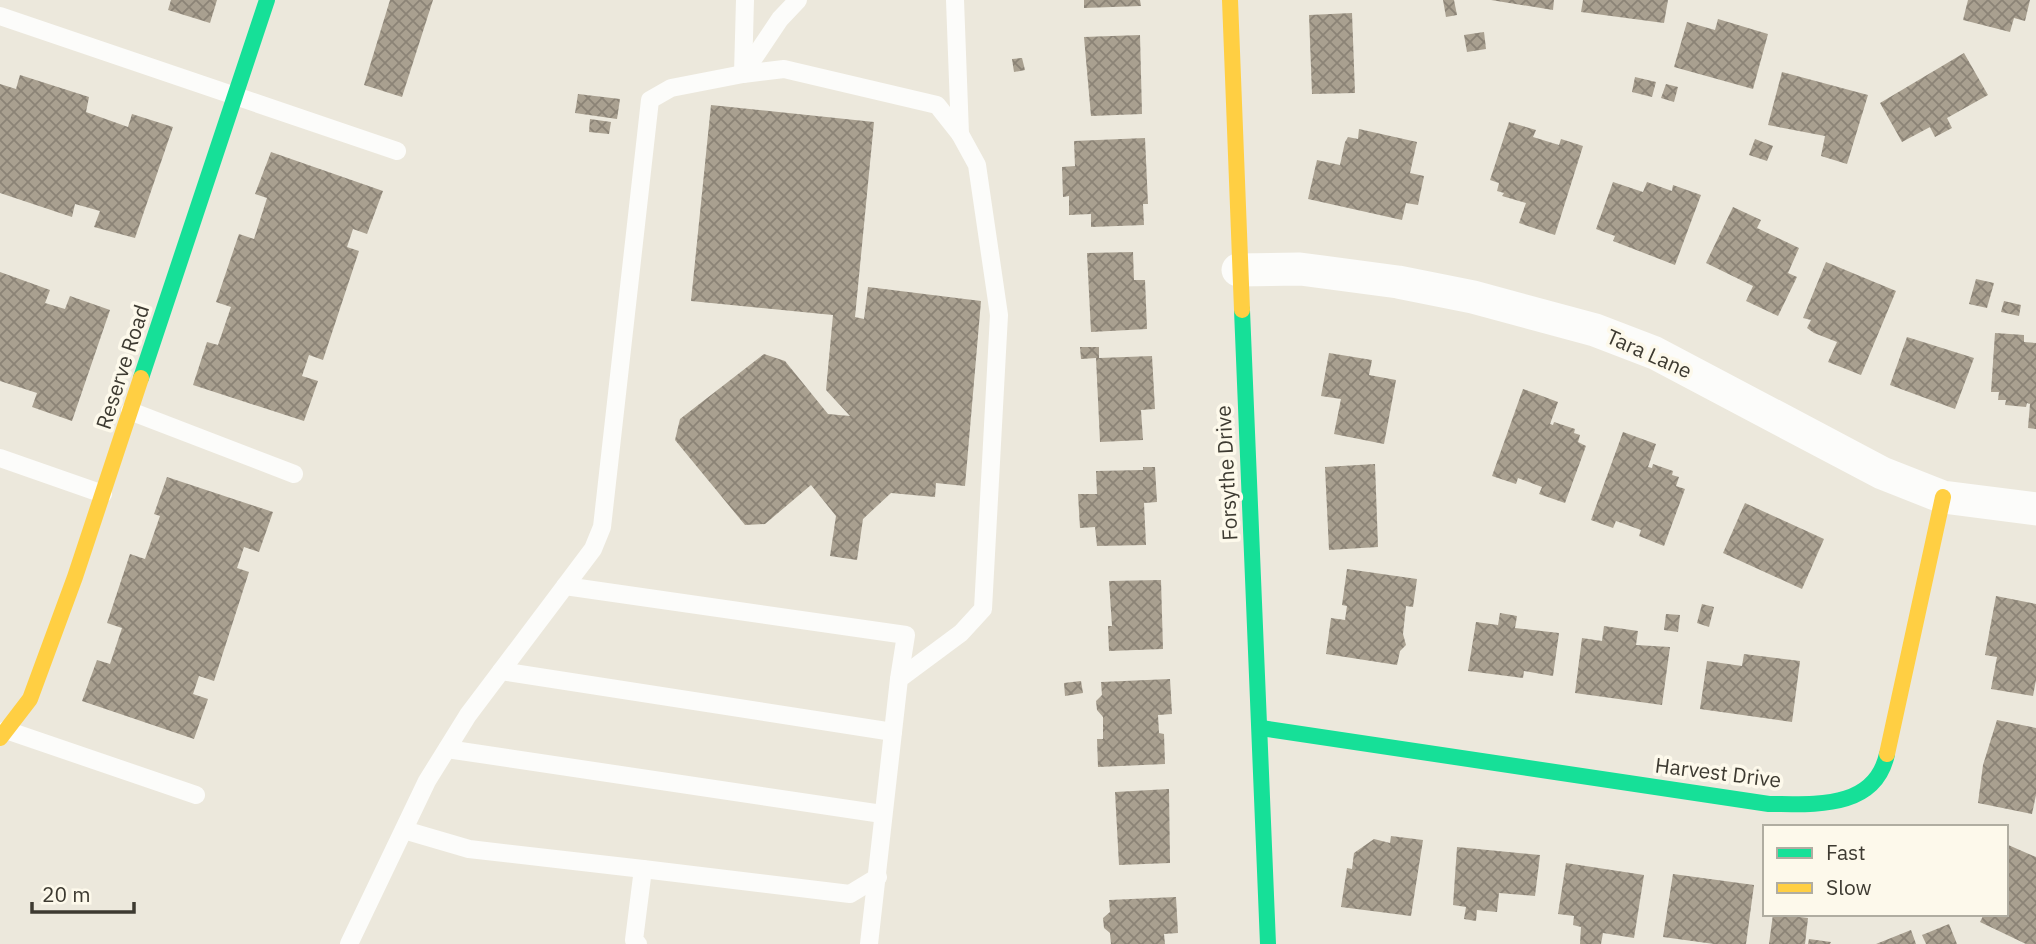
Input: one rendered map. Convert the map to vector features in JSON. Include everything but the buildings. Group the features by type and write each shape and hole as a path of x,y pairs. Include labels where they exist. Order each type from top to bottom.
{"street":[{"name":"Reserve Road","path":"3,734 30,699 103,494 267,0"},
{"name":"Forsythe Drive","path":"1230,0 1238,270 1261,728 1268,944"},
{"name":"Tara Lane","path":"1238,270 1300,270 1398,282 1473,297 1595,330 1655,353 1882,473 1942,497 2036,509"},
{"name":"Harvest Drive","path":"1261,728 1769,804 1825,804 1856,797 1884,768 1942,497"}],"lane":[{"path":"743,74 745,0"},
{"path":"743,74 780,19 798,0"},
{"path":"955,0 960,134"},
{"path":"0,16 397,151"},
{"path":"349,944 447,749 501,671 593,549 602,527 650,100 671,89 743,74 784,69 937,105 960,134 977,165 999,316 983,609 961,633 899,679"},
{"path":"130,411 294,474"},
{"path":"0,458 103,494"},
{"path":"565,586 906,635 882,814 878,877 869,944"},
{"path":"501,671 893,732"},
{"path":"3,734 196,795"},
{"path":"447,749 882,814"},
{"path":"404,830 468,849 850,894 878,877"},
{"path":"638,944 634,940 643,869"}],"traffic: fast":[{"path":"141,378 267,0"},
{"path":"1242,310 1268,944"},
{"path":"1261,728 1769,804 1823,803 1856,794 1870,785 1880,772 1887,754"}],"traffic: slow":[{"path":"1230,0 1242,310"},
{"path":"0,738 30,699 75,577 141,378"},
{"path":"1887,754 1943,497"}]}
